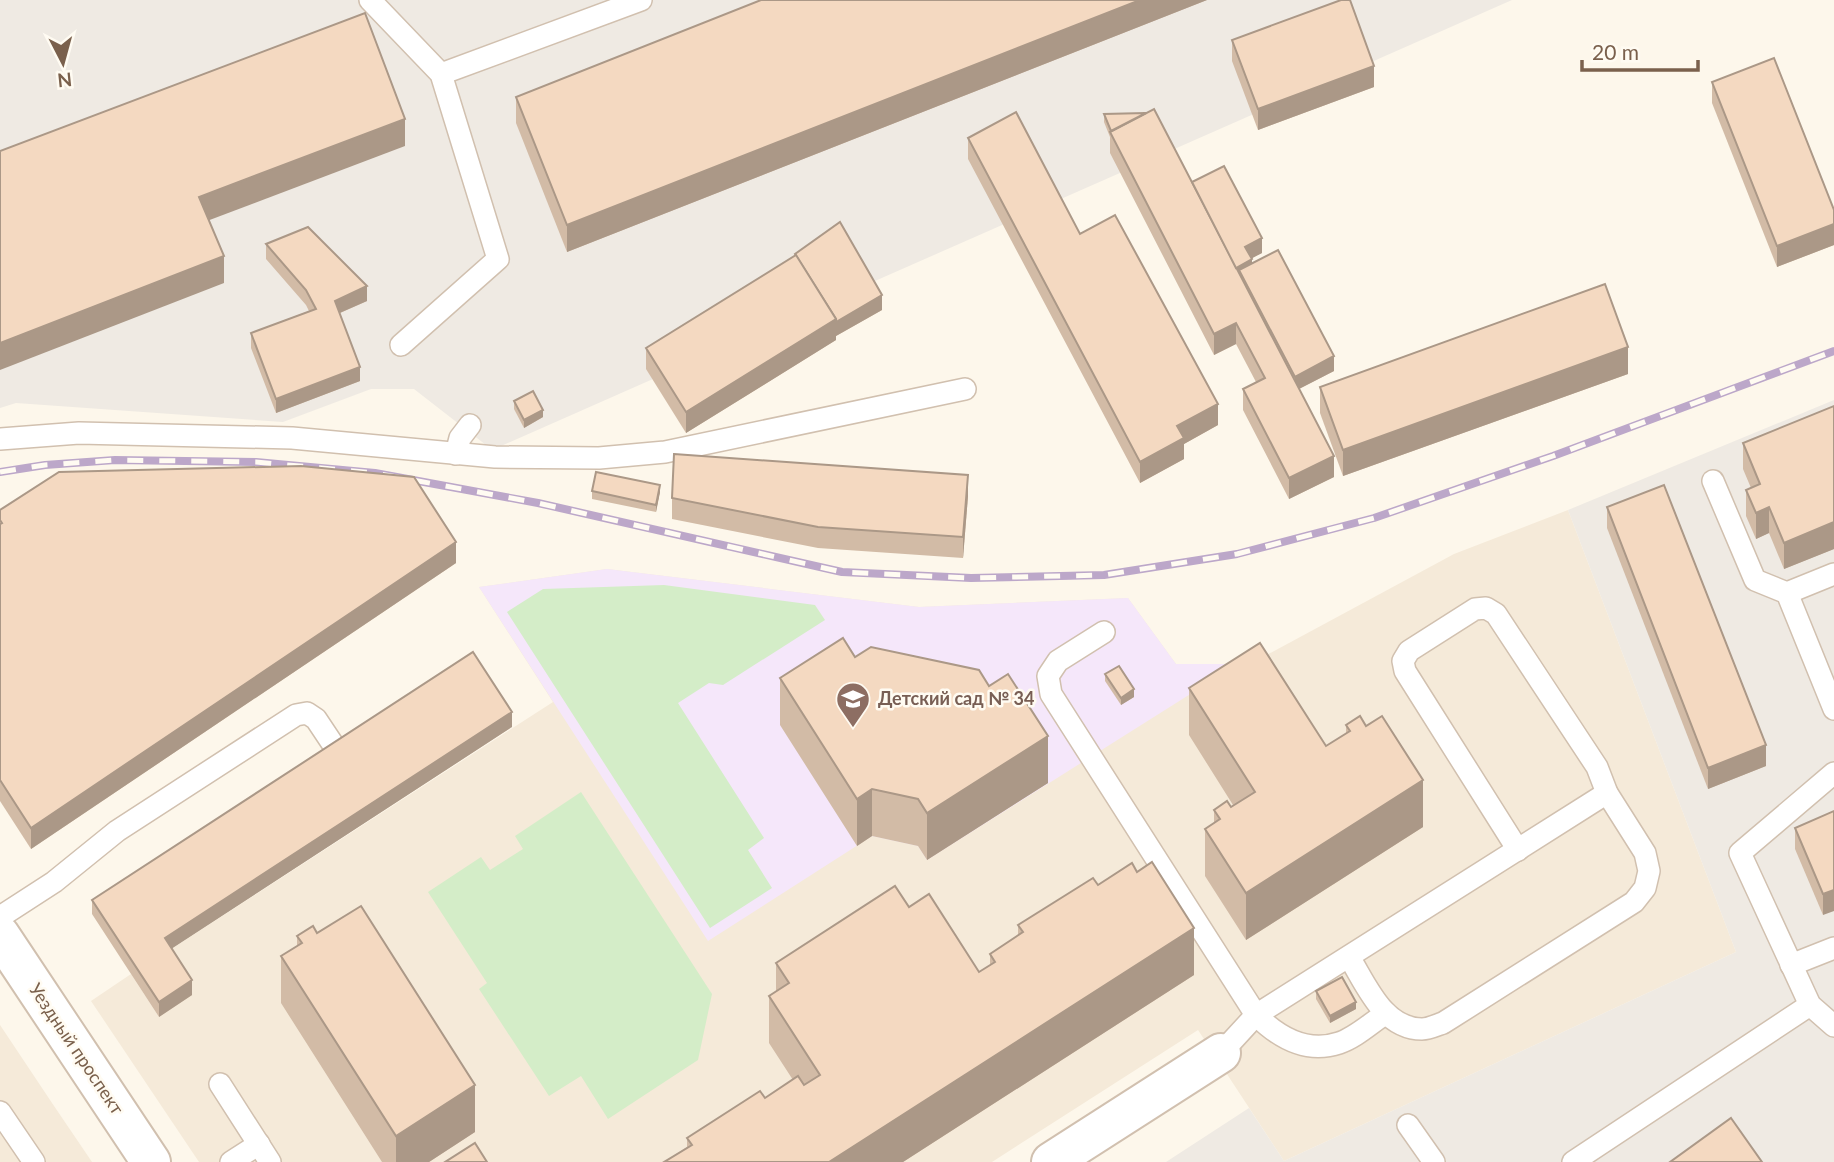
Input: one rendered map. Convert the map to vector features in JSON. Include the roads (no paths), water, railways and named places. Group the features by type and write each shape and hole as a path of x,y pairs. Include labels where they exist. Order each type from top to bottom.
{"street":[{"name":"Уездный проспект","path":"0,935 151,1162"},
{"path":"1051,1162 1221,1053"}],"lane":[{"path":"370,0 441,74 498,259 401,345"},
{"path":"441,74 641,0"},
{"path":"0,439 79,433 292,438 495,457 599,458 665,452 965,389"},
{"path":"456,454 460,438 470,425"},
{"path":"1713,481 1755,579 1787,593 1834,709"},
{"path":"1787,593 1834,574"},
{"path":"1349,957 1385,1014 1403,1026 1423,1029 1443,1023 1634,902 1645,888 1649,871 1645,853 1607,793 1597,767 1496,614 1486,608 1475,609 1409,651 1403,660 1405,671 1518,850"},
{"path":"1104,632 1058,661 1048,676 1051,694 1256,1015 1273,1032 1294,1043 1317,1047 1340,1043 1385,1014"},
{"path":"0,918 54,882 117,831 296,715 307,713 316,719 332,743"},
{"path":"1834,773 1740,853 1810,1005 1834,1026"},
{"path":"1221,1053 1256,1015 1607,793"},
{"path":"1791,965 1834,948"},
{"path":"1573,1162 1810,1005"},
{"path":"220,1084 264,1153 231,1162"},
{"path":"0,1112 34,1162"},
{"path":"1408,1125 1434,1162"}],"railway":[{"path":"0,472 45,465 115,460 256,462 375,473 538,503 842,572 971,578 1104,575 1237,554 1374,518 1553,456 1834,351"}],"place":[{"name":"Детский сад № 34","path":"853,729"}]}
